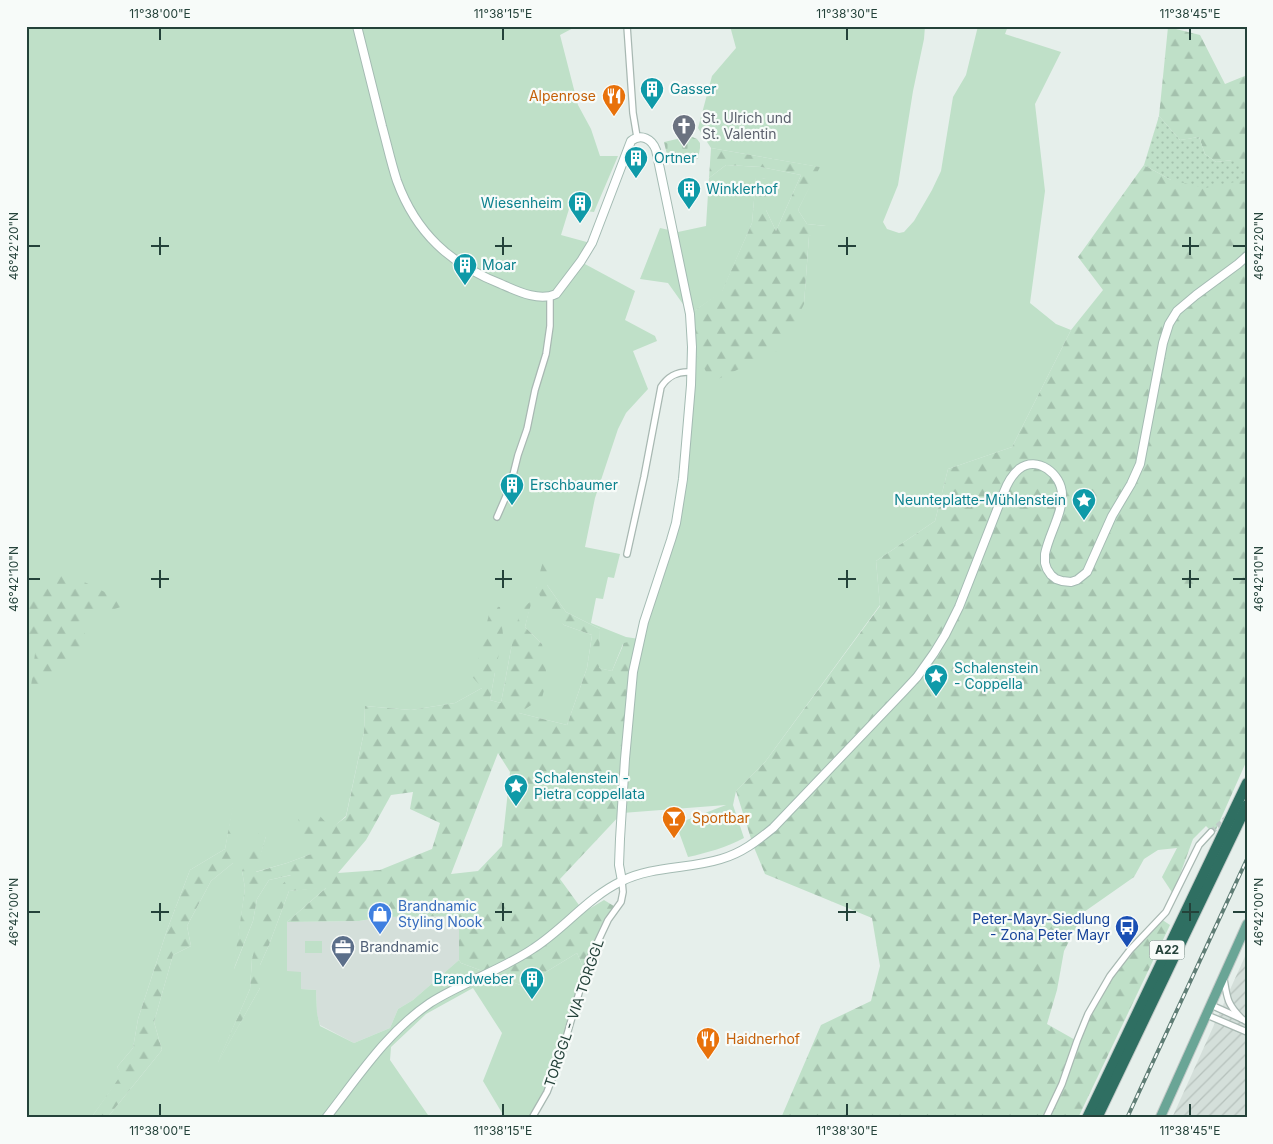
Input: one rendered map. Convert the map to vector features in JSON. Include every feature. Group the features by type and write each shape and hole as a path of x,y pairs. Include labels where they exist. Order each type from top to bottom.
{"highway":[{"name":"A22","path":"1087,1118 1247,783"},
{"name":"A22","path":"1097,1118 1247,804"}],"main road":[{"path":"1160,1118 1247,924"}],"street":[{"path":"357,26 396,179 416,221 433,242 458,262 510,288 537,297 550,297 556,294 587,251 616,182 628,147 633,139 638,137 645,138 655,146 690,314 691,372 686,457 676,523 644,622 633,672 620,839 619,865 622,881"},
{"path":"627,26 633,114 638,137"},
{"path":"326,1118 375,1055 398,1029 431,1003 457,988 501,968 535,948 603,892 622,881 643,874 704,864 722,859 753,845 773,828 917,677 934,653 959,608 1004,492 1010,479 1018,470 1035,464 1043,466 1055,475 1061,487 1060,507 1045,554 1045,563 1051,575 1056,579 1071,582 1087,572 1112,516 1131,484 1140,464 1163,343 1169,324 1177,311 1247,256"},
{"path":"497,517 510,487 518,455 528,428 535,390 546,354 550,326 550,297"},
{"path":"627,554 661,387 667,378 672,375 679,372 691,372"},
{"path":"1046,1118 1062,1084 1088,1014 1110,976 1130,950 1166,912 1200,844 1211,832"},
{"name":"TORGGL - VIA TORGGL","path":"532,1118 547,1092 562,1052 592,954 608,920 620,902 623,892 622,881"},
{"path":"1224,977 1228,1000 1232,1009 1244,1020"},
{"path":"1211,1005 1244,1020"},
{"path":"1207,1015 1247,1032"}],"shaded area":[{"path":"459,916 459,960 413,1000 398,1009 390,1028 354,1043 320,1025 317,1014 316,990 301,989 287,972 287,922 359,921 384,917"},
{"path":"1247,952 1247,1118 1172,1118"}],"green space":[{"path":"26,26 577,26 560,35 578,105 591,129 600,156 618,156 594,212 569,209 561,235 594,244 583,263 635,291 625,320 655,336 657,341 633,351 648,389 626,413 618,429 595,498 585,547 620,554 614,578 608,577 603,599 596,598 591,623 626,637 639,639 676,523 692,347 804,304 809,236 826,226 807,224 798,210 819,167 711,148 698,128 712,76 736,48 730,26 925,26 898,185 883,222 887,229 899,233 904,232 914,221 941,171 953,97 966,75 978,26 1008,26 1005,34 1061,52 1035,104 1045,191 1030,303 1056,324 1071,330 1012,447 948,469 935,521 876,561 880,605 765,762 736,791 733,805 744,838 717,849 688,857 676,824 726,805 622,813 623,644 612,671 598,668 600,629 566,612 547,585 536,587 564,625 592,635 587,668 567,725 519,713 542,644 525,627 531,601 511,649 501,703 490,700 495,672 482,688 455,703 411,710 365,706 364,732 346,816 331,829 311,854 255,872 266,836 242,871 245,888 234,969 253,921 257,899 269,880 292,875 252,959 250,989 218,1062 260,988 260,965 289,891 327,887 287,922 287,971 301,972 301,989 316,990 317,1013 320,1026 354,1043 390,1028 398,1009 413,1000 459,960 461,963 523,986 577,953 585,972 547,1092 532,1118 505,1118 483,1081 502,1033 473,988 426,1014 391,1047 390,1060 430,1118 107,1118 162,1050 154,1022 173,955 191,946 187,926 211,881 233,863 233,808 225,849 190,870 167,930 138,1019 133,1048 117,1067 122,1075 91,1118 26,1118"},
{"path":"1168,27 1200,35 1225,84 1247,75 1247,760 1214,834 1206,826 1193,839 1173,894 1162,877 1177,848 1158,850 1144,859 1134,877 1084,912 1064,951 1057,990 1047,1024 1077,1041 1110,976 1161,919 1170,925 1078,1118 781,1118 821,1025 871,1001 880,966 872,918 765,874 753,845 736,791 765,762 880,606 876,561 935,521 948,469 1012,447 1071,330 1103,290 1078,257 1144,165 1171,180 1233,160 1216,162 1205,154 1199,137 1180,140 1159,116"},
{"path":"1159,116 1180,140 1199,137 1205,154 1216,162 1233,160 1247,167 1245,180 1205,188 1171,180 1144,165"},
{"path":"690,136 697,139 700,143 698,159 686,157 685,162 675,161 667,155 664,142"},
{"path":"711,148 820,167 798,210 807,224 826,226 826,232 809,236 804,304 783,348 712,382 692,347 690,314 722,291 752,223 756,177 766,179 766,210 776,231 801,175 761,167 726,165 709,178"},
{"path":"726,165 761,167 801,175 776,231 766,210 766,179 756,178 752,223 722,292 690,314 668,283 640,279 660,228 678,232 706,226 709,178"},
{"path":"543,561 556,563 547,585 566,612 600,629 599,668 612,671 624,643 639,639 622,813 560,879 584,912 604,900 617,908 608,920 585,972 577,953 523,986 461,963 459,960 459,916 384,917 359,921 287,922 326,888 289,891 260,965 260,988 215,1068 250,989 252,959 264,915 279,888 291,875 269,880 257,899 253,921 233,971 245,888 242,871 261,827 266,836 256,872 311,854 298,819 319,815 331,828 346,817 364,732 365,706 411,710 455,703 482,688 463,666 478,659 491,606 500,607 503,635 490,700 501,703 520,611 532,600 525,627 542,644 547,678 542,698 519,713 567,725 587,668 592,635 564,625 544,605 536,587","holes":["498,753 510,772 502,846 478,871 451,874","413,792 410,809 440,823 432,849 380,870 338,873 366,840 391,795"]},
{"path":"56,568 129,604 78,622 91,644 30,695 36,645 26,639 26,611"},
{"path":"233,804 233,863 211,881 187,926 191,946 173,955 154,1022 162,1050 107,1118 91,1118 121,1075 117,1067 133,1048 138,1019 167,930 190,870 225,849"},
{"path":"305,941 322,941 322,953 305,953"}],"tunnel":[{"path":"1211,832 1228,817"}],"railway":[{"path":"1127,1118 1247,859"}],"place":[{"name":"Gasser","path":"652,110"},
{"name":"Alpenrose","path":"614,117"},
{"name":"St. Ulrich und St. Valentin","path":"684,147"},
{"name":"Ortner","path":"636,179"},
{"name":"Winklerhof","path":"689,210"},
{"name":"Wiesenheim","path":"580,224"},
{"name":"Moar","path":"465,286"},
{"name":"Erschbaumer","path":"512,506"},
{"name":"Neunteplatte-Mühlenstein","path":"1084,521"},
{"name":"Schalenstein - Coppella","path":"936,697"},
{"name":"Schalenstein - Pietra coppellata","path":"516,807"},
{"name":"Sportbar","path":"674,839"},
{"name":"Brandnamic Styling Nook","path":"380,935"},
{"name":"Peter-Mayr-Siedlung - Zona Peter Mayr","path":"1127,948"},
{"name":"Brandnamic","path":"343,968"},
{"name":"Brandweber","path":"532,1000"},
{"name":"Haidnerhof","path":"708,1060"}]}
